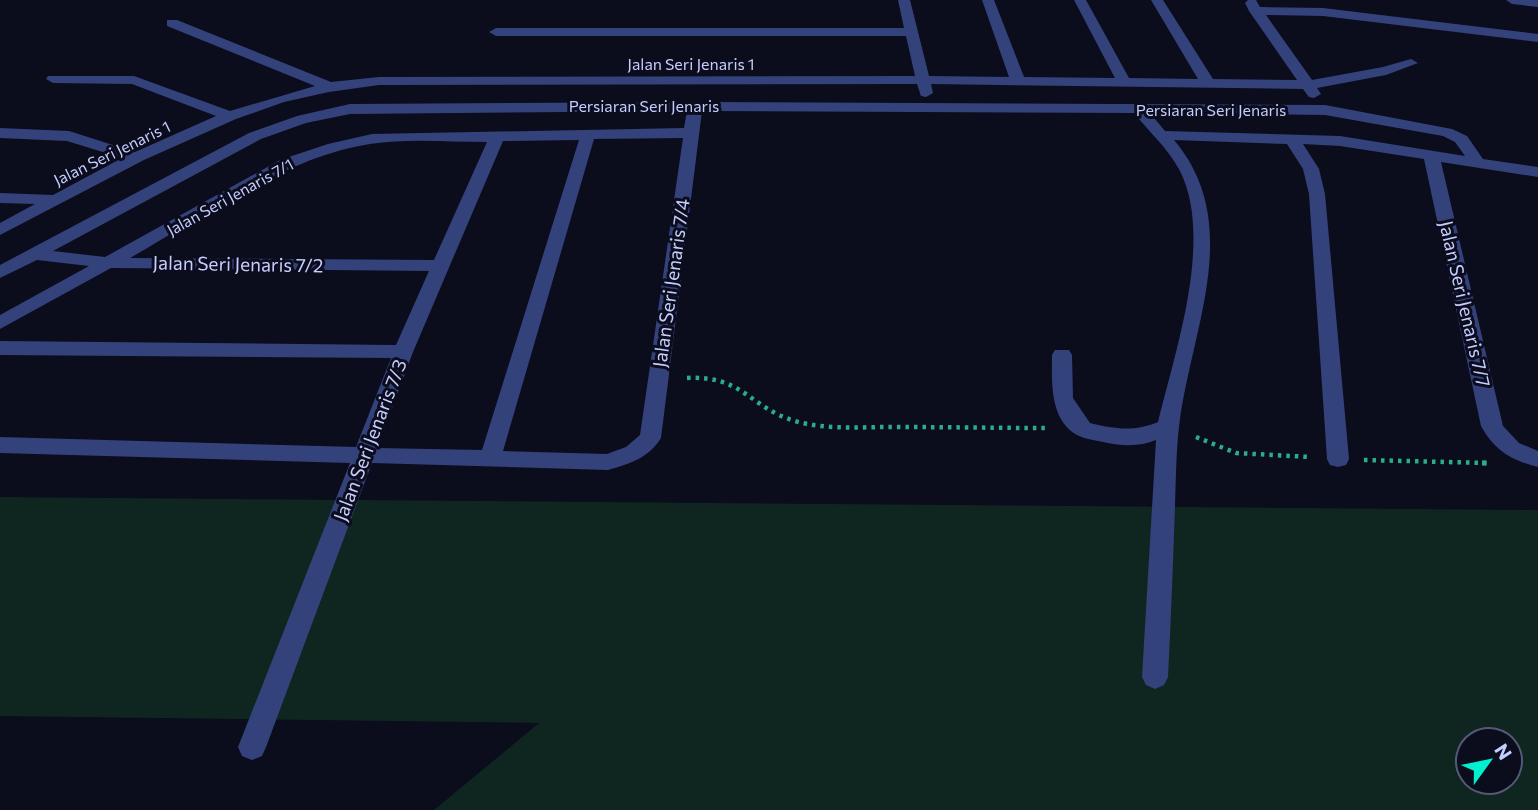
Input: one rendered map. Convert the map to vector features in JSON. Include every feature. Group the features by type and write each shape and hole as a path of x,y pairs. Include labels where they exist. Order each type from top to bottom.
{"street":[{"path":"904,0 929,108"},
{"path":"988,0 1018,81"},
{"path":"1080,0 1124,82"},
{"path":"1157,0 1208,83"},
{"path":"1513,0 1538,3"},
{"path":"1252,5 1538,38"},
{"path":"1252,5 1325,110"},
{"path":"172,23 327,86"},
{"path":"496,32 911,32"},
{"name":"Jalan Seri Jenaris 1","path":"0,230 137,158 230,116 282,97 327,86 379,81 923,80 1308,85 1386,71 1411,63"},
{"path":"53,79 134,80 230,116"},
{"path":"488,107 501,82"},
{"name":"Persiaran Seri Jenaris","path":"0,272 213,156 255,136 302,118 351,109 695,106 1325,110 1447,132 1461,139 1477,161"},
{"name":"Jalan Seri Jenaris 7/4","path":"490,459 608,463 634,453 650,438 695,106"},
{"path":"1139,110 1188,172 1196,192 1201,271 1168,426 1154,677"},
{"path":"0,133 69,136 137,158"},
{"name":"Jalan Seri Jenaris 7/1","path":"0,323 286,163 334,147 372,139 690,133"},
{"path":"0,445 490,459 588,135"},
{"path":"1159,135 1340,141 1538,172"},
{"name":"Jalan Seri Jenaris 7/3","path":"252,747 403,352 497,137"},
{"path":"1292,139 1311,169 1317,194 1338,459"},
{"name":"Jalan Seri Jenaris 7/7","path":"1431,154 1492,426 1510,449 1538,460"},
{"path":"0,198 56,200"},
{"name":"Jalan Seri Jenaris 7/2","path":"35,254 111,263 441,266"},
{"path":"0,348 403,352"},
{"path":"1062,355 1063,398 1070,415 1083,429 1115,437 1143,436 1168,426"}],"path":[{"path":"658,379 709,377 737,387 765,407 793,421 841,427 1083,429"}],"green space":[{"path":"0,497 1538,510 1538,810 434,810 539,723 0,716"}]}
